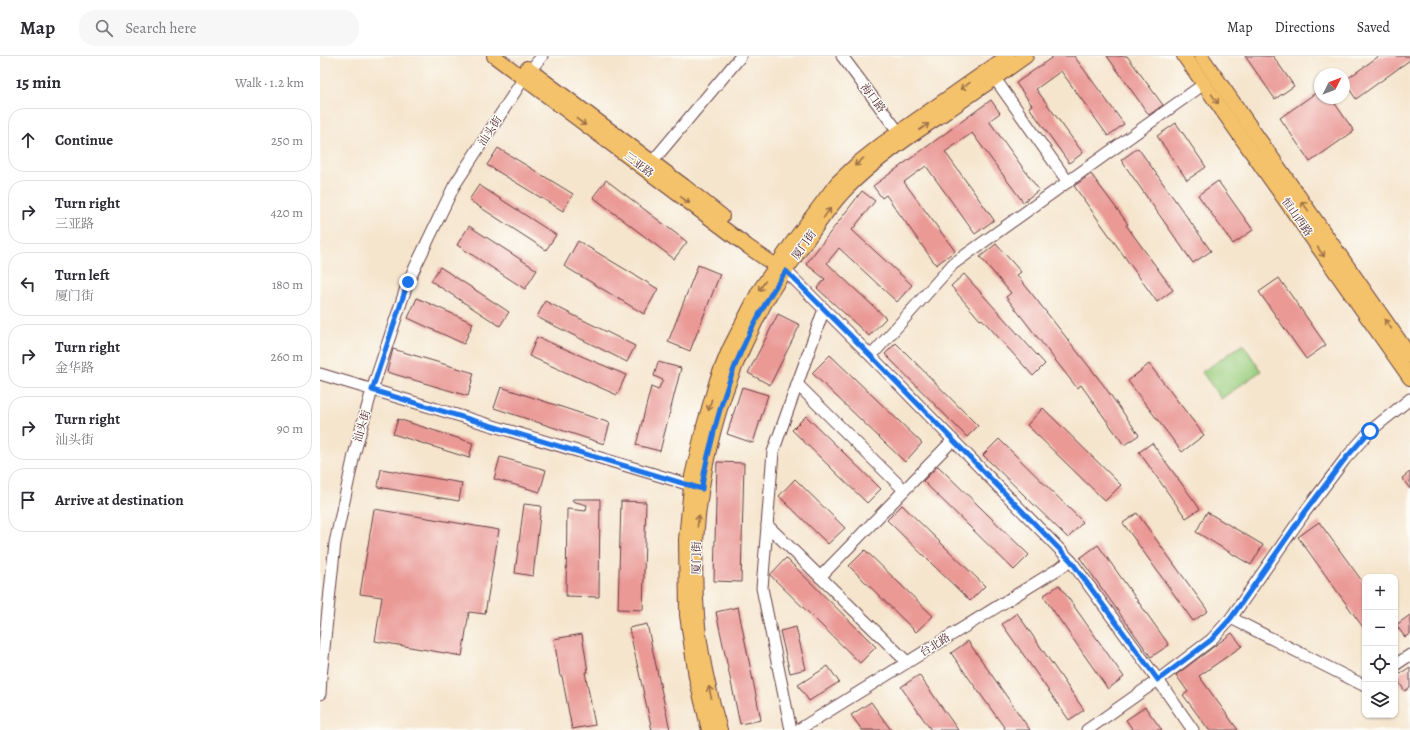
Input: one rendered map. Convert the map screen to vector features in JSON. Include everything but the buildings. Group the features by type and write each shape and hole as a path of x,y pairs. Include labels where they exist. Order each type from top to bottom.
{"main road":[{"name":"三亚路","path":"494,56 527,74 780,266"},
{"name":"三亚路","path":"510,56 527,74"},
{"name":"厦门街","path":"992,74 1008,56"},
{"name":"厦门街","path":"709,730 695,669 687,615 686,540 697,487 703,478 714,428 727,384 739,354 768,297 780,266 845,190 902,136 992,74 1026,56"},
{"name":"恒山西路","path":"1184,56 1410,378"},
{"name":"恒山西路","path":"1201,56 1410,356"},
{"name":"厦门街","path":"697,487 697,614 706,675 720,730"}],"street":[{"name":"汕头街","path":"320,694 321,669 335,543 354,455 372,390 408,282 454,186 527,74 542,56"},
{"path":"649,166 741,56"},
{"name":"海口路","path":"842,56 902,136"},
{"path":"992,74 1068,182"},
{"path":"871,356 953,264 1204,84"},
{"name":"三亚路","path":"780,266 871,356 1071,561 1193,730"},
{"path":"791,730 762,588 773,452 824,309"},
{"path":"320,374 697,487"},
{"path":"797,384 904,490"},
{"path":"1087,730 1158,680 1211,640 1231,618 1305,512 1345,459 1370,431 1410,399"},
{"path":"820,577 952,440"},
{"path":"767,525 907,662"},
{"name":"台北路","path":"798,730 1071,561"},
{"path":"1231,618 1362,684"},
{"path":"1398,663 1410,655"}],"green space":[{"path":"1243,344 1261,371 1221,399 1202,372"}],"route":[{"path":"408,282 372,390 702,489 714,428 727,384 739,354 768,297 786,271 1071,561 1158,680 1211,640 1231,618 1305,512 1345,459 1370,431"}]}
